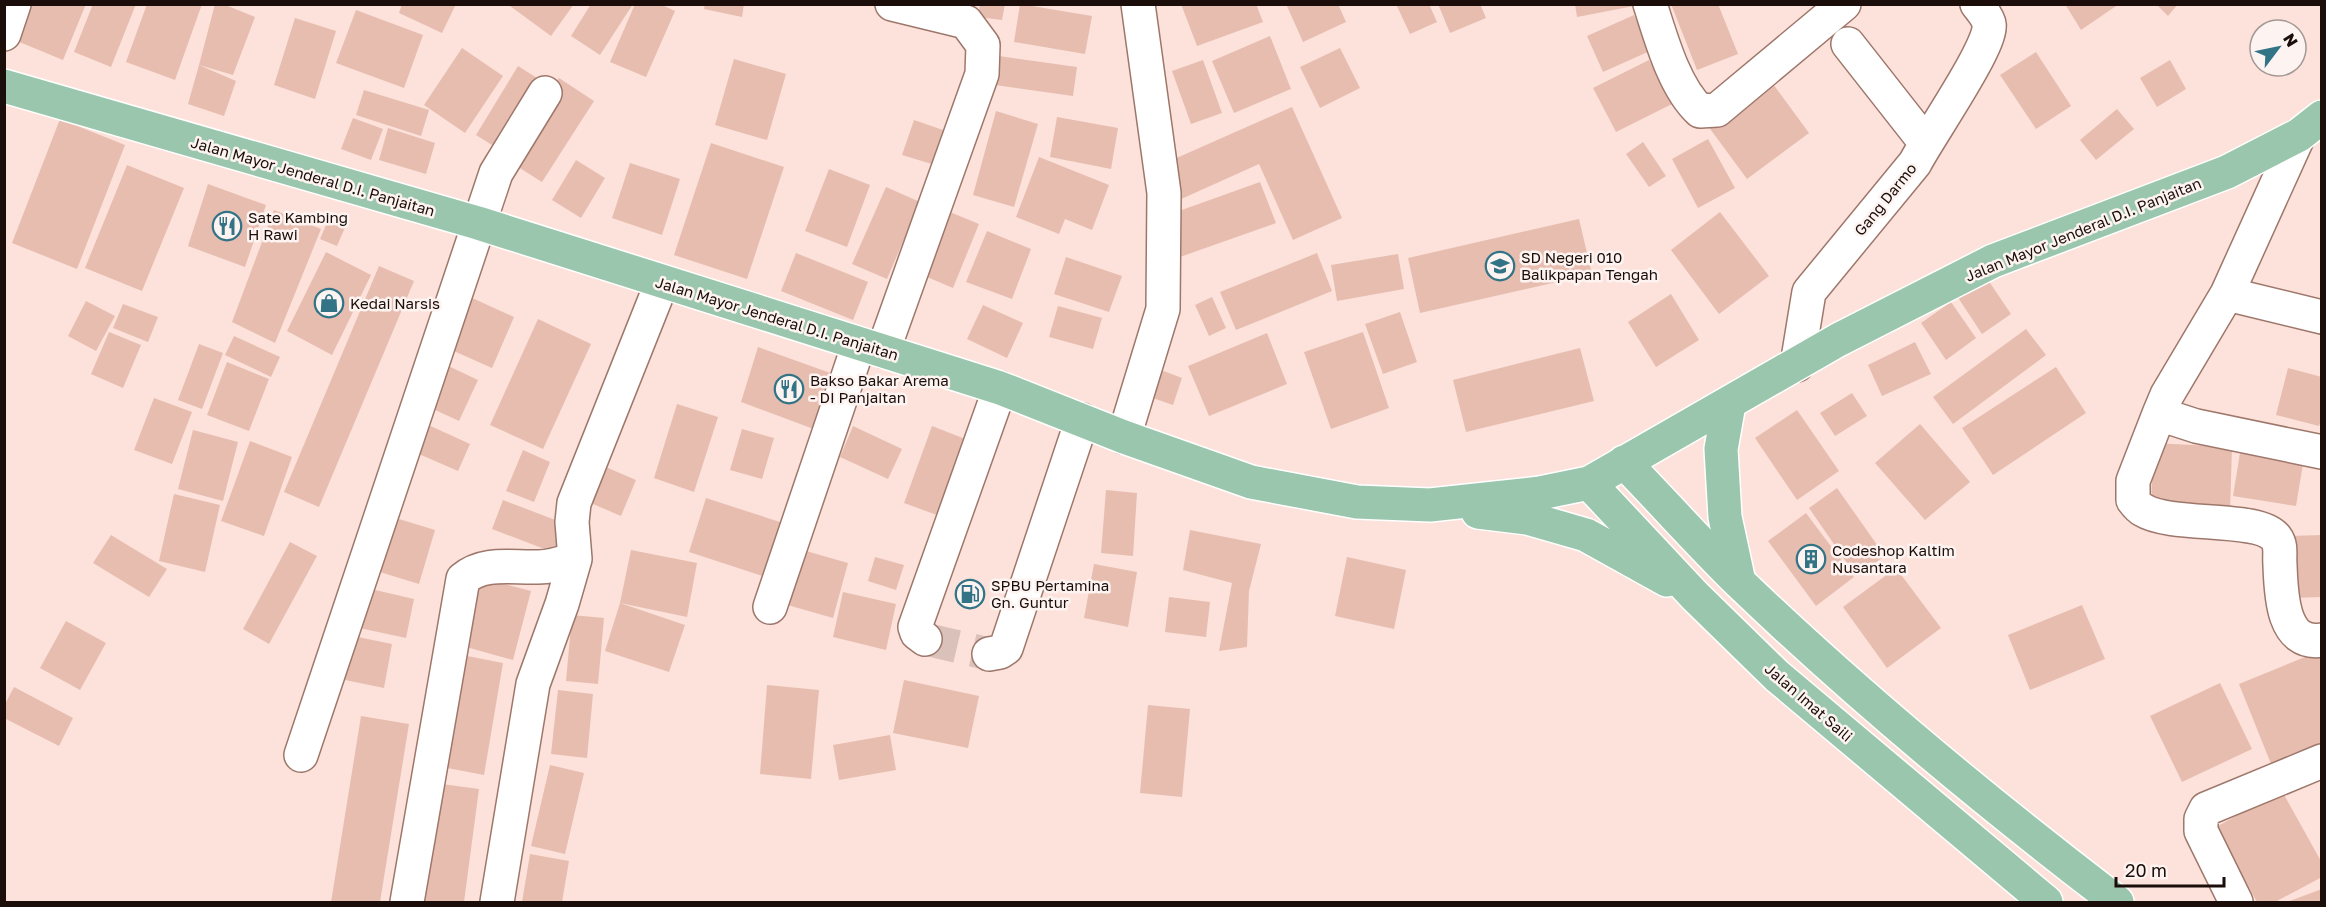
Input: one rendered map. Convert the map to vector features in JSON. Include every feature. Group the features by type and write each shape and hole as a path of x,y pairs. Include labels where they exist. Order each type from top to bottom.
{"main road":[{"name":"Jalan Mayor Jenderal D.I. Panjaitan","path":"4,86 478,223 871,347 1000,388 1124,437 1251,482 1356,501 1430,505 1540,493 1589,483 1838,340 1993,261 2227,172 2311,126"},
{"path":"1729,404 1721,449 1725,517 1739,582"},
{"path":"1624,462 1739,582 1931,756 2116,903"},
{"name":"Jalan Imat Saili","path":"1589,483 1695,596 1777,676 2046,903"},
{"path":"1430,505 1527,518 1586,535 1695,596"}],"street":[{"path":"4,34 14,4"},
{"path":"770,607 871,347 982,74 982,45 966,22 892,4"},
{"path":"1124,437 1163,309 1164,193 1138,4"},
{"path":"1650,4 1680,82 1700,111 1710,112 1717,110 1844,4"},
{"name":"Gang Darmo","path":"1797,364 1809,292 1915,163 1925,142 1977,60 1988,37 1989,24 1977,4"},
{"path":"1848,44 1925,142"},
{"path":"301,755 496,173 544,93"},
{"path":"2311,126 2227,294 2167,395 2133,481 2133,500 2142,510 2151,513 2179,520 2252,526 2275,536 2280,545 2282,600 2291,630 2301,639 2311,642 2322,640"},
{"path":"497,903 533,684 562,604 575,559 572,522 574,503 662,282"},
{"path":"2227,294 2322,317"},
{"path":"925,639 917,633 915,627 1000,388"},
{"path":"2159,414 2196,426 2322,452"},
{"path":"989,654 1006,648 1082,420"},
{"path":"407,903 463,579 473,570 486,567 553,566 575,559"},
{"path":"2236,903 2201,831 2201,819 2206,809 2322,761"}],"building":[{"path":"32,4 86,4 63,60 17,41"},
{"path":"93,4 136,4 111,67 74,52"},
{"path":"147,4 202,4 175,80 126,62"},
{"path":"215,4 223,4 255,17 233,75 199,65"},
{"path":"402,4 456,4 442,33 399,13"},
{"path":"512,4 574,4 551,36 510,6"},
{"path":"591,4 633,4 600,55 571,36"},
{"path":"635,4 660,4 675,11 646,77 610,62"},
{"path":"705,4 744,4 742,17 704,9"},
{"path":"980,4 1005,4 1002,20 978,17"},
{"path":"1020,4 1092,16 1085,54 1014,42"},
{"path":"1181,4 1256,4 1263,22 1197,46"},
{"path":"1286,4 1338,4 1346,22 1303,42"},
{"path":"1396,4 1429,4 1437,22 1410,34"},
{"path":"1438,4 1480,4 1486,18 1450,33"},
{"path":"1575,4 1634,4 1634,6 1577,17"},
{"path":"1671,4 1718,4 1738,54 1697,70"},
{"path":"2065,4 2119,4 2081,30"},
{"path":"2156,4 2178,4 2168,16"},
{"path":"356,10 423,35 404,88 336,63"},
{"path":"1634,15 1650,51 1603,72 1587,36"},
{"path":"295,18 336,31 315,99 274,85"},
{"path":"1270,36 1291,89 1234,113 1212,61"},
{"path":"462,48 503,76 465,133 424,105"},
{"path":"1340,48 1360,88 1320,108 1300,67"},
{"path":"2036,52 2071,106 2036,129 2000,75"},
{"path":"999,56 1077,67 1073,96 995,85"},
{"path":"734,59 786,74 767,140 715,125"},
{"path":"1203,60 1222,113 1191,124 1172,71"},
{"path":"1649,60 1672,104 1616,132 1593,88"},
{"path":"2170,60 2186,89 2157,107 2140,78"},
{"path":"199,65 236,81 224,116 188,104"},
{"path":"518,66 545,83 503,152 476,135"},
{"path":"559,78 594,101 542,182 507,160"},
{"path":"1770,80 1809,133 1747,179 1708,126"},
{"path":"364,90 429,110 421,136 356,115"},
{"path":"1292,107 1342,218 1293,240 1259,164 1179,200 1163,164"},
{"path":"2117,109 2134,129 2096,160 2080,140"},
{"path":"996,111 1038,124 1014,207 973,195"},
{"path":"1057,117 1118,128 1111,169 1050,157"},
{"path":"353,118 383,129 371,160 341,149"},
{"path":"60,119 125,145 77,269 12,243"},
{"path":"914,120 946,131 935,165 902,155"},
{"path":"388,128 435,143 426,174 379,160"},
{"path":"1708,139 1735,188 1698,208 1672,159"},
{"path":"1643,142 1666,176 1649,187 1626,154"},
{"path":"711,143 784,167 747,279 674,255"},
{"path":"1039,157 1109,185 1092,230 1065,219 1059,234 1016,217"},
{"path":"576,160 605,178 581,218 552,200"},
{"path":"630,163 680,179 662,235 612,218"},
{"path":"127,165 184,188 142,291 85,268"},
{"path":"829,169 870,185 847,247 805,231"},
{"path":"1260,182 1276,223 1180,257 1165,216"},
{"name":"Sate Kambing H Rawi","path":"208,184 266,205 245,267 188,246"},
{"path":"886,187 920,202 887,279 852,264"},
{"path":"274,210 321,229 275,343 232,322"},
{"path":"945,210 979,224 953,288 920,274"},
{"path":"1720,212 1769,276 1719,314 1671,250"},
{"path":"330,216 347,223 337,246 320,239"},
{"name":"SD Negeri 010 Balikpapan Tengah","path":"1579,219 1592,274 1420,313 1408,258"},
{"path":"987,231 1031,249 1012,299 966,282"},
{"name":"Kedai Narsis","path":"326,252 371,275 332,355 287,331"},
{"path":"796,253 868,282 853,320 781,291"},
{"path":"1317,253 1332,291 1236,330 1220,292"},
{"path":"1398,254 1404,289 1337,301 1331,265"},
{"path":"1066,257 1122,276 1109,312 1054,294"},
{"path":"379,266 414,281 319,507 284,492"},
{"path":"1986,277 2011,314 1982,334 1957,296"},
{"path":"1671,294 1699,340 1656,367 1628,322"},
{"path":"470,297 514,317 492,368 447,348"},
{"path":"1212,297 1226,328 1209,336 1195,305"},
{"path":"86,301 115,316 96,351 68,336"},
{"path":"1951,302 1976,338 1946,360 1921,323"},
{"path":"123,304 158,317 148,342 113,328"},
{"path":"983,305 1023,323 1007,358 967,339"},
{"path":"1058,306 1102,318 1093,349 1049,337"},
{"path":"1400,312 1417,362 1383,374 1365,324"},
{"path":"538,319 591,344 543,449 490,425"},
{"path":"2026,329 2046,355 1953,424 1933,397"},
{"path":"109,332 141,345 123,388 91,374"},
{"path":"1363,332 1389,408 1331,429 1304,352"},
{"path":"1267,333 1287,384 1209,416 1188,366"},
{"path":"234,336 280,357 271,377 225,355"},
{"path":"1915,342 1931,374 1882,396 1868,365"},
{"path":"199,344 223,353 202,409 178,400"},
{"name":"Bakso Bakar Arema - DI Panjaitan","path":"758,347 836,375 819,431 741,402"},
{"path":"1580,348 1594,401 1466,432 1453,380"},
{"path":"227,362 269,379 249,431 207,415"},
{"path":"440,362 478,380 459,421 420,403"},
{"path":"1153,367 1182,378 1173,405 1144,395"},
{"path":"2056,367 2086,413 1993,475 1962,428"},
{"path":"2288,368 2322,377 2322,416 2319,426 2276,415"},
{"path":"1852,393 1867,416 1835,436 1820,413"},
{"path":"154,398 192,412 172,464 134,450"},
{"path":"677,404 718,417 694,492 654,478"},
{"path":"1797,410 1839,471 1797,500 1755,438"},
{"path":"424,423 470,444 458,471 412,451"},
{"path":"1920,424 1970,482 1925,520 1875,463"},
{"path":"853,426 902,449 888,479 840,457"},
{"path":"932,426 973,442 945,518 904,503"},
{"path":"742,429 774,438 762,479 730,470"},
{"path":"193,430 238,442 223,501 178,489"},
{"path":"250,441 292,457 264,536 221,521"},
{"path":"2153,443 2232,447 2230,512 2151,508"},
{"path":"523,450 550,462 534,502 506,491"},
{"path":"2240,453 2303,464 2296,506 2233,496"},
{"path":"594,462 636,480 621,516 579,498"},
{"path":"1837,488 1885,556 1856,576 1809,508"},
{"path":"1106,490 1137,493 1133,556 1101,553"},
{"path":"174,494 220,505 205,572 159,561"},
{"path":"706,498 786,524 769,578 689,552"},
{"path":"503,500 571,526 560,555 492,529"},
{"name":"Codeshop Kaltim Nusantara","path":"1806,513 1854,577 1816,606 1768,541"},
{"path":"386,515 435,530 419,584 370,569"},
{"path":"1190,530 1261,544 1249,591 1247,647 1219,651 1232,583 1183,570"},
{"path":"111,535 167,569 149,597 93,563"},
{"path":"2322,535 2322,597 2291,598 2289,536"},
{"path":"290,542 317,556 269,644 243,629"},
{"path":"799,549 848,563 833,618 784,604"},
{"path":"631,550 697,563 687,617 620,603"},
{"path":"875,557 904,565 896,590 868,581"},
{"path":"1347,557 1406,570 1394,629 1335,616"},
{"path":"1094,564 1137,572 1128,627 1084,618"},
{"path":"1896,568 1941,628 1887,668 1843,607"},
{"path":"477,577 531,591 513,660 459,645"},
{"path":"358,586 414,599 406,638 350,626"},
{"path":"843,592 896,604 886,650 833,637"},
{"path":"1169,597 1210,602 1206,637 1165,632"},
{"path":"620,603 685,625 669,672 605,651"},
{"path":"2082,605 2105,659 2030,690 2008,635"},
{"path":"572,615 604,618 598,684 566,681"},
{"path":"66,621 106,643 80,690 40,668"},
{"path":"353,636 392,644 384,688 345,680"},
{"path":"2322,650 2322,744 2271,764 2239,684"},
{"path":"457,654 503,663 484,775 437,766"},
{"path":"904,680 979,696 968,748 893,733"},
{"path":"2220,683 2252,749 2182,782 2150,716"},
{"path":"767,685 819,690 811,779 760,774"},
{"path":"14,687 73,718 59,746 4,718 4,706"},
{"path":"558,690 593,694 587,758 551,754"},
{"path":"1148,705 1190,709 1182,797 1140,793"},
{"path":"361,716 409,724 380,902 331,902"},
{"path":"890,735 896,770 839,780 833,745"},
{"path":"550,765 584,773 565,854 531,846"},
{"path":"434,783 479,789 464,902 419,902"},
{"path":"2282,791 2322,863 2322,877 2275,902 2257,902 2216,827"},
{"path":"530,854 569,861 562,902 522,902"},
{"path":"2322,889 2322,902 2287,902"}],"tunnel":[{"path":"925,639 989,654"}],"place":[{"name":"Sate Kambing H Rawi","path":"227,226"},
{"name":"SD Negeri 010 Balikpapan Tengah","path":"1500,266"},
{"name":"Kedai Narsis","path":"329,303"},
{"name":"Bakso Bakar Arema - DI Panjaitan","path":"789,389"},
{"name":"Codeshop Kaltim Nusantara","path":"1811,559"},
{"name":"SPBU Pertamina Gn. Guntur","path":"970,594"}]}
